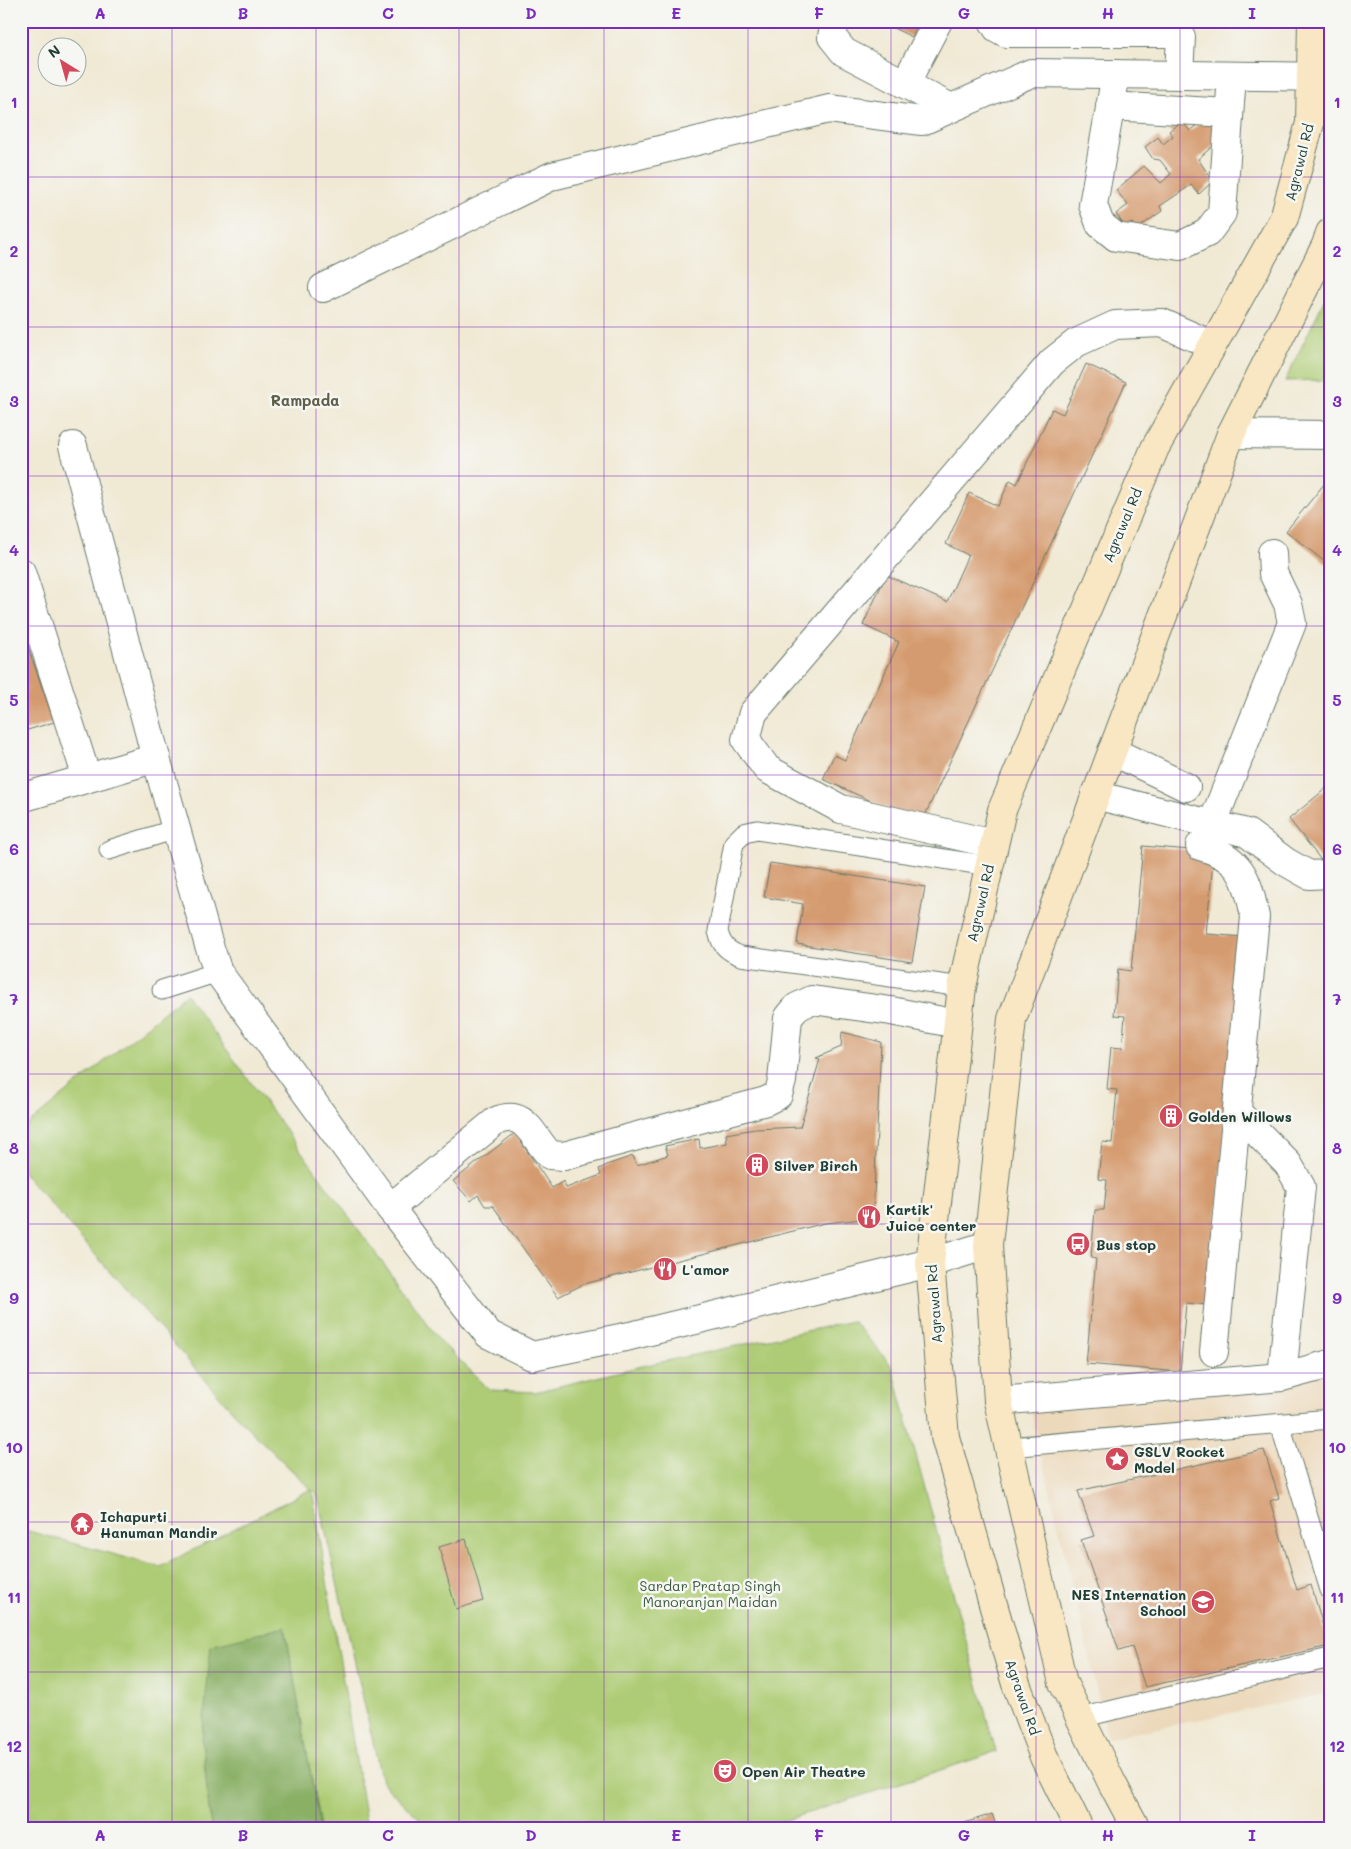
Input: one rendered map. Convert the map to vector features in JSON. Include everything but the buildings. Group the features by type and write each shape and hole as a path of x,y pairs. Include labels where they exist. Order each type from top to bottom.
{"street":[{"path":"834,21 832,37 844,52 951,108"},
{"path":"905,84 938,21"},
{"path":"993,21 997,28 1006,33 1177,33 1181,38 1179,75"},
{"name":"Agrawal Rd","path":"1079,1828 1044,1757 1016,1684 945,1437 930,1262 957,1024 962,987 1002,810 1155,448 1284,218 1321,77 1312,21"},
{"path":"323,288 552,176 829,109 922,121 1031,73 1321,77"},
{"path":"1116,74 1093,205 1100,224 1116,236 1180,246 1207,233 1222,213 1232,76"},
{"path":"1110,106 1230,113"},
{"path":"1136,1828 1063,1683 998,1401 988,1246 1012,1019 1231,434 1326,245 1330,233"},
{"path":"991,855 840,809 767,769 746,740 753,713 1052,362 1076,343 1115,325 1162,323 1212,345"},
{"path":"1231,434 1330,435"},
{"path":"73,446 156,758 218,972 390,1208 488,1334 532,1356 630,1336 988,1246"},
{"path":"1203,830 1292,623 1288,604 1273,573 1272,553"},
{"path":"21,572 87,778"},
{"path":"1112,751 1186,787"},
{"path":"21,798 156,758"},
{"path":"1096,795 1203,830 1247,834 1286,862 1310,875 1330,874"},
{"path":"1203,830 1248,884 1255,918 1214,1352"},
{"path":"390,1208 496,1121 509,1115 520,1118 550,1155 564,1156 766,1101 778,1095 782,1081 788,1018 797,1007 812,1000 890,1011 957,1024"},
{"path":"1237,1112 1288,1164 1300,1187 1282,1376"},
{"path":"998,1401 1282,1376 1330,1364"}],"lane":[{"path":"109,850 176,829"},
{"path":"962,987 741,956 729,952 721,943 718,931 734,843 744,833 757,830 991,855"},
{"path":"162,990 218,972"},
{"path":"1009,1447 1330,1419"},
{"path":"1280,1424 1330,1590"},
{"path":"1080,1718 1330,1658"}],"shaded area":[{"name":"NES Internation School","path":"1330,1365 1330,1693 1108,1738 1031,1411"}],"green space":[{"path":"1330,288 1330,380 1285,381"},
{"name":"Sardar Pratap Singh Manoranjan Maidan","path":"186,994 440,1341 490,1390 535,1392 638,1367 853,1321 892,1366 996,1752 762,1828 429,1828 382,1782 317,1494 312,1489 367,1828 320,1828 285,1627 202,1739 211,1828 21,1828 21,1529 160,1567 311,1489 243,1423 21,1170 21,1130"},
{"path":"285,1627 320,1828 211,1828 202,1739 211,1645"}],"place":[{"name":"Golden Willows","path":"1171,1116"},
{"name":"Silver Birch","path":"757,1165"},
{"name":"Kartik' Juice center","path":"869,1217"},
{"name":"Bus stop","path":"1078,1244"},
{"name":"L'amor","path":"665,1269"},
{"name":"GSLV Rocket Model","path":"1117,1459"},
{"name":"Ichapurti Hanuman Mandir","path":"82,1524"},
{"name":"NES Internation School","path":"1203,1602"},
{"name":"Open Air Theatre","path":"725,1771"}],"district":[{"name":"Rampada","path":"305,400"}]}
